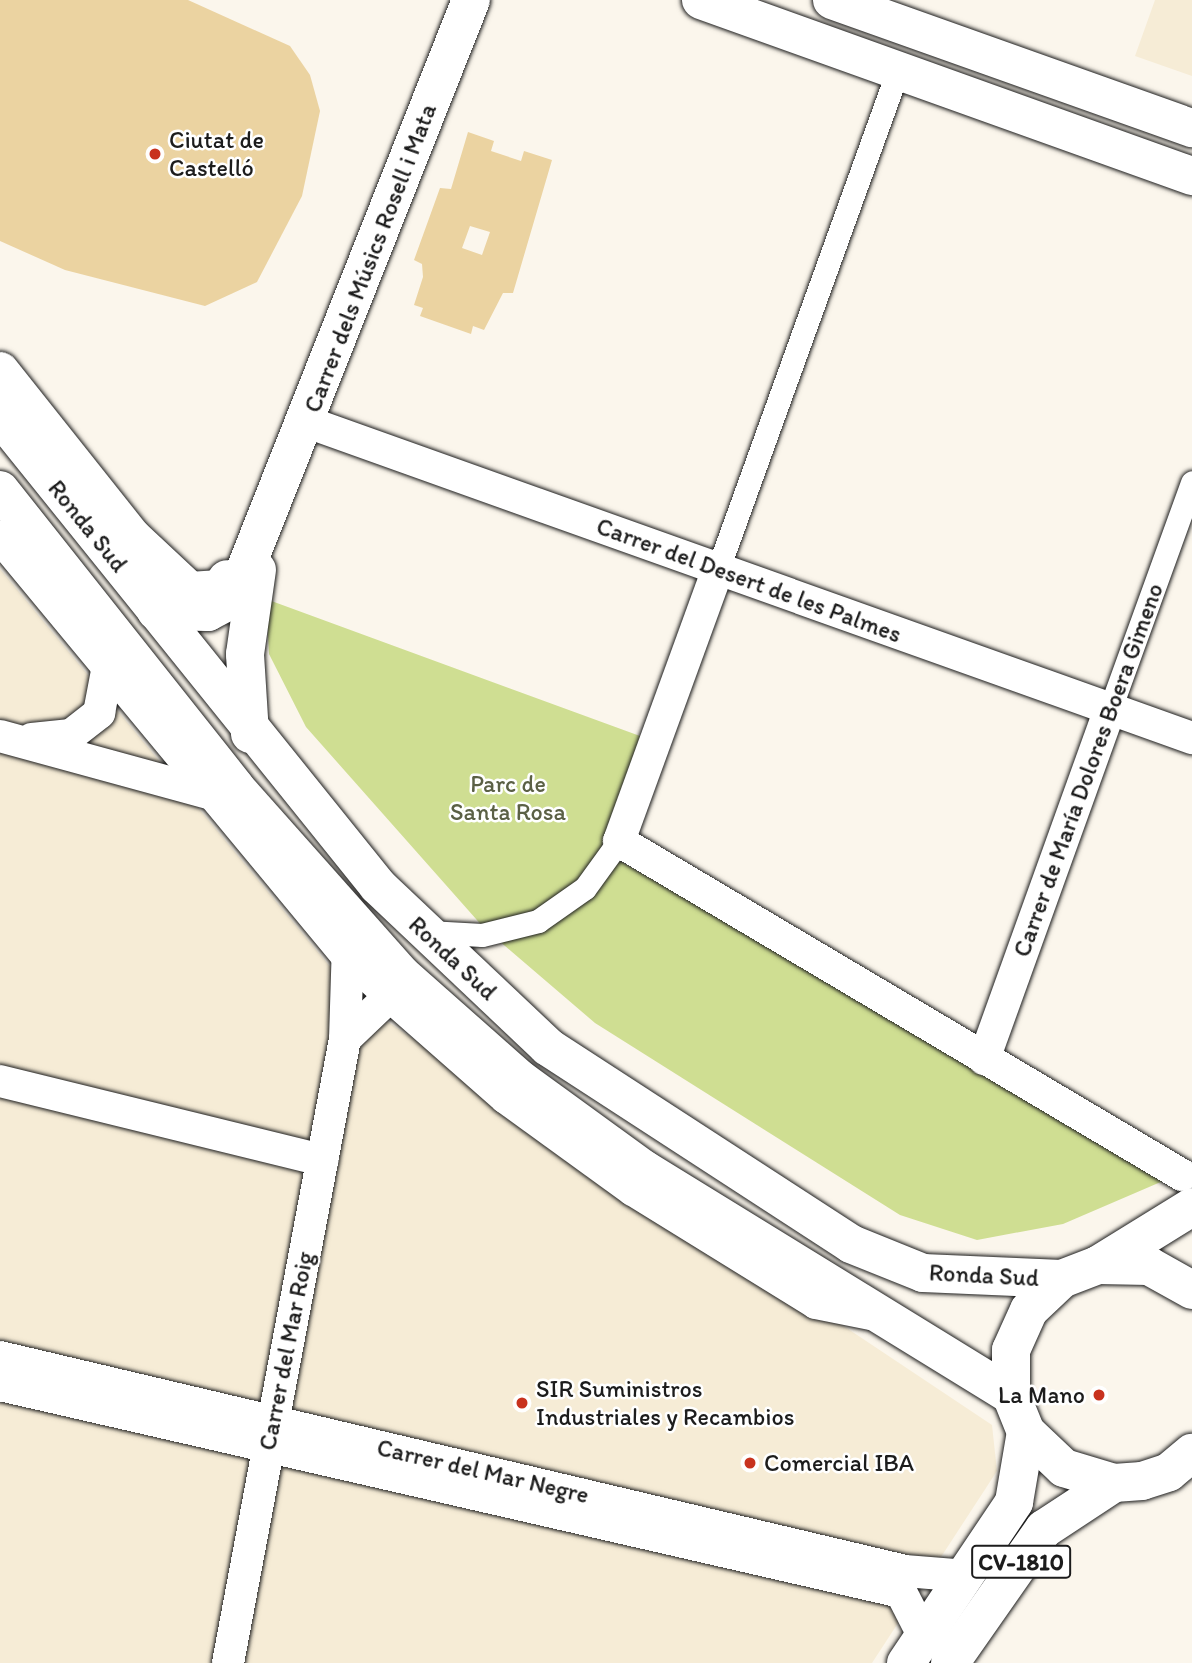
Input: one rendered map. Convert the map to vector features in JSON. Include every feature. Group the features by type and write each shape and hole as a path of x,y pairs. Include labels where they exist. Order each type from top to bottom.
{"main road":[{"name":"Carrer dels Músics Rosell i Mata","path":"156,611 208,612 234,598 307,422 471,0"},
{"path":"701,0 1192,176"},
{"path":"832,0 1192,128"},
{"name":"Ronda Sud","path":"0,371 132,537 190,591 220,589 269,516"},
{"name":"Ronda Sud","path":"0,416 156,611 250,734 424,932 548,1047 666,1130 851,1244 923,1273 1062,1279"},
{"name":"Ronda Sud","path":"0,490 348,938 521,1080 645,1170 892,1318 1011,1395"},
{"name":"Carrer dels Músics Rosell i Mata","path":"250,734 245,654 269,516"},
{"path":"1184,1467 1114,1483 1064,1468 1026,1432 1011,1395 1016,1340 1029,1310 1062,1279 1098,1265 1187,1191"},
{"path":"1098,1265 1149,1266 1192,1290"},
{"path":"967,1576 1014,1502 1026,1432"},
{"name":"CV-1810","path":"927,1654 1044,1530 1114,1483"},
{"name":"CV-1810","path":"927,1654 967,1576"}],"street":[{"path":"424,932 482,935 538,920 585,888 620,841 898,70"},
{"name":"Carrer del Desert de les Palmes","path":"307,422 1192,738"},
{"name":"Carrer de María Dolores Boera Gimeno","path":"984,1059 1192,482"},
{"name":"Ronda Sud","path":"0,537 209,793 348,938 390,996 506,1098 633,1191 816,1303 892,1318"},
{"path":"10,738 71,735 99,713 107,671"},
{"path":"10,738 209,793"},
{"path":"620,841 984,1059 1187,1191"},
{"name":"Carrer del Mar Roig","path":"228,1663 345,1040 348,938"},
{"path":"345,1040 390,996"},
{"path":"0,1081 322,1160"},
{"name":"Carrer del Mar Negre","path":"0,1357 271,1434 901,1592 927,1654"},
{"name":"Carrer del Mar Negre","path":"0,1385 271,1434 905,1571 967,1576"}],"shaded area":[{"path":"1155,0 1192,0 1192,76 1135,56"},
{"path":"0,569 361,1004 992,1425 997,1471 872,1663 0,1663"}],"green space":[{"name":"Parc de Santa Rosa","path":"266,599 640,736 601,850 1170,1178 1063,1224 977,1240 900,1215 595,1023 484,928 306,727 269,654"}],"building":[{"name":"Ciutat de Castelló","path":"0,0 188,0 290,46 310,75 320,111 302,196 257,282 205,306 65,270 0,241"},
{"path":"468,132 494,141 491,151 521,161 524,151 552,160 513,293 503,293 484,330 473,326 471,334 420,316 423,308 414,305 423,277 422,264 414,260 440,188 451,189","holes":["470,226 490,232 482,255 462,248"]}],"place":[{"name":"Ciutat de Castelló","path":"155,154"},
{"name":"La Mano","path":"1099,1395"},
{"name":"SIR Suministros Industriales y Recambios","path":"522,1403"},
{"name":"Comercial IBA","path":"750,1463"}]}
